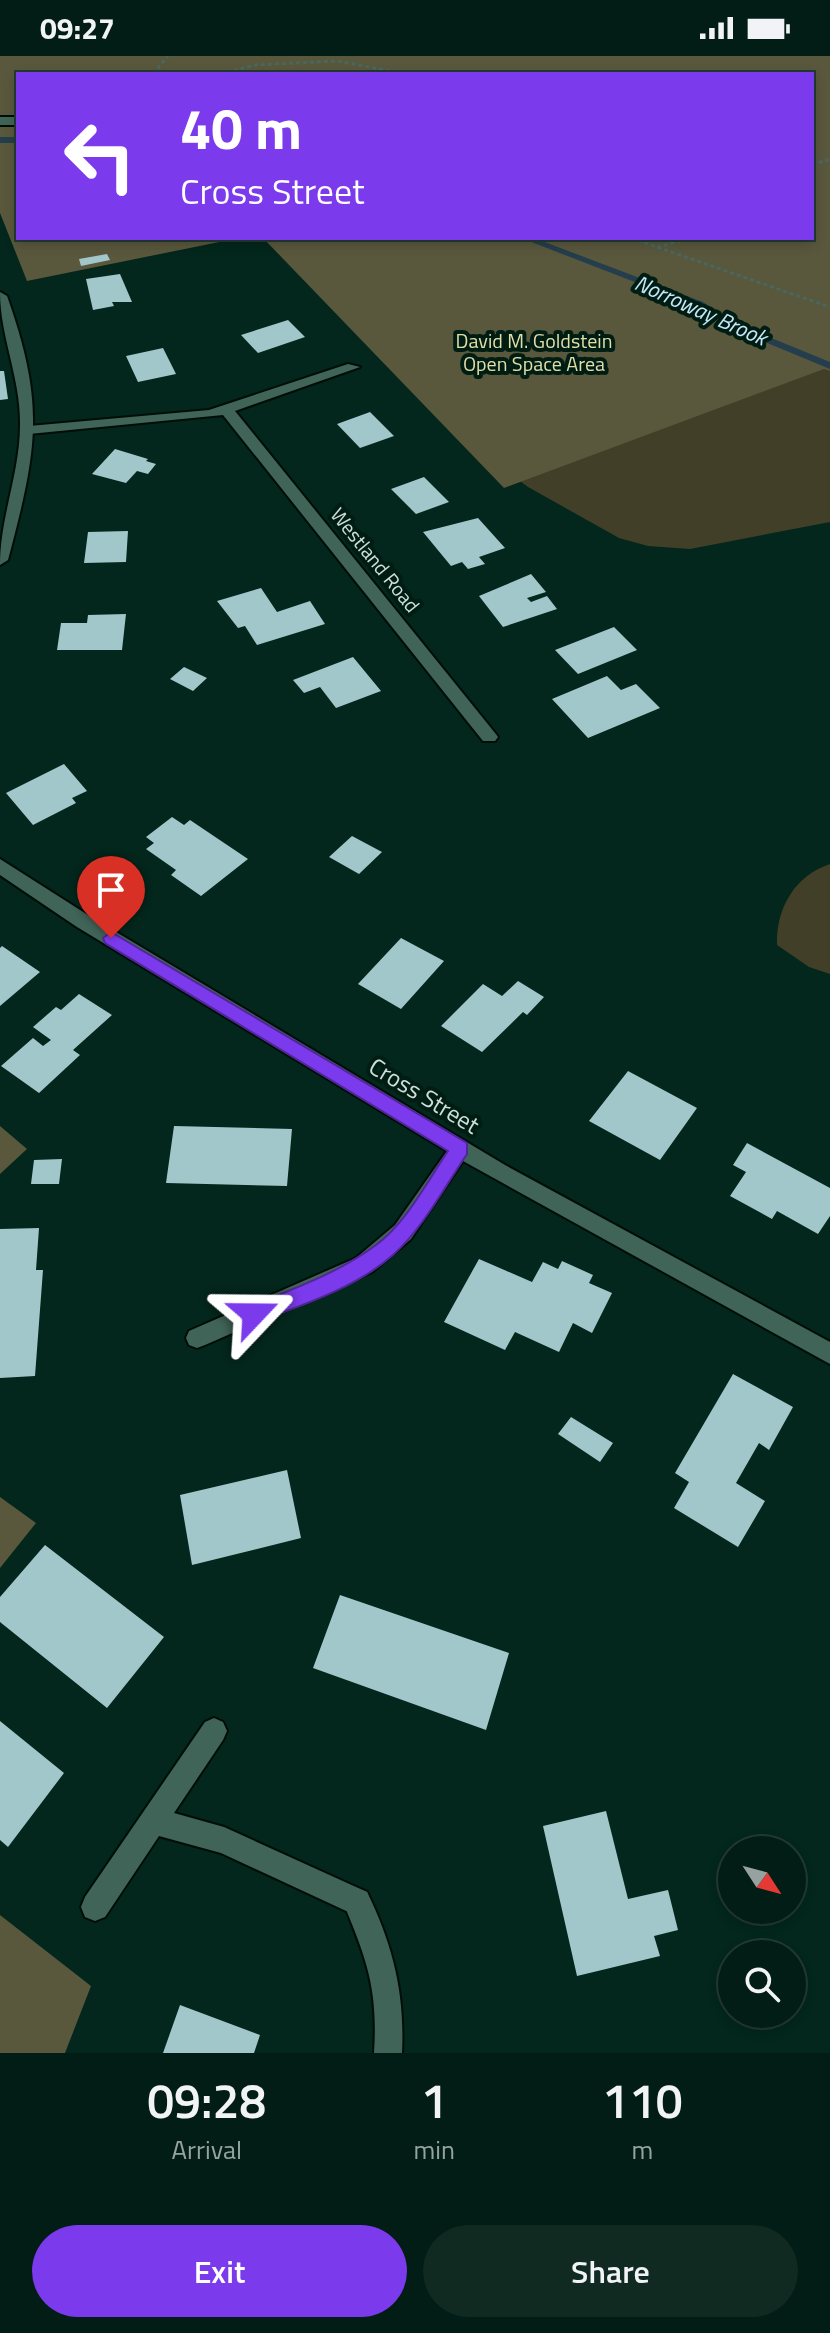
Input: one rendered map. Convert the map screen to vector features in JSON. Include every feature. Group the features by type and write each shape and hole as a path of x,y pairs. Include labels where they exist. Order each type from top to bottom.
{"street":[{"path":"0,296 24,367 29,397 29,430 21,486 0,560"},
{"path":"29,430 175,419 227,410 353,367"},
{"name":"Westland Road","path":"227,410 489,737"},
{"name":"Cross Street","path":"0,866 84,922 460,1149 830,1354"},
{"path":"197,1338 364,1265 403,1232 460,1149"},
{"path":"95,1907 214,1731"},
{"path":"153,1821 224,1840 357,1902 383,1959 390,2009 388,2053"}],"path":[{"path":"155,72 168,56"},
{"path":"228,72 255,65 338,61 396,72"},
{"path":"637,240 830,307"},
{"path":"657,247 683,240"}],"shaded area":[{"path":"830,348 830,522 690,549 648,546 619,538 528,487 487,456"},
{"path":"830,864 830,974 809,967 777,945 784,907 797,885 817,869"}],"green space":[{"name":"David M. Goldstein Open Space Area","path":"0,56 830,56 830,371 824,369 504,488 265,240 814,240 814,72 16,72 16,240 229,240 27,281 0,213"},
{"path":"0,1126 27,1149 0,1174"},
{"path":"0,1497 36,1523 0,1568"},
{"path":"0,1915 91,1986 65,2053 0,2053"}],"building":[{"path":"107,254 110,260 81,266 79,259"},
{"path":"120,274 132,302 112,302 114,306 93,310 86,279"},
{"path":"288,320 305,337 258,353 241,335"},
{"path":"163,348 176,374 138,382 126,356"},
{"path":"0,371 4,371 8,399 0,400"},
{"path":"370,412 394,436 360,448 337,424"},
{"path":"115,449 156,464 148,474 137,471 126,483 92,474"},
{"path":"424,477 449,502 416,514 391,489"},
{"path":"478,518 505,548 479,557 485,564 468,569 462,562 451,566 423,532"},
{"path":"128,531 126,562 84,563 88,532"},
{"path":"531,574 546,592 527,598 531,602 547,596 557,609 503,627 479,596"},
{"path":"261,588 277,612 310,601 325,624 257,645 245,626 238,628 217,601"},
{"path":"126,614 122,650 57,650 61,623 87,623 88,615"},
{"path":"614,627 637,650 578,674 555,650"},
{"path":"353,657 381,691 336,708 320,687 304,693 293,680"},
{"path":"184,667 207,678 193,691 170,679"},
{"path":"607,676 621,690 636,684 660,708 588,738 552,699"},
{"path":"64,764 87,791 72,798 76,803 33,825 6,793"},
{"path":"172,817 184,825 190,820 248,859 201,896 171,875 176,870 146,849 154,843 146,837"},
{"path":"352,836 382,852 359,874 329,857"},
{"path":"401,938 444,961 401,1009 358,984"},
{"path":"2,946 40,972 0,1006 0,948"},
{"path":"518,981 544,997 527,1015 523,1012 482,1052 441,1026 483,984 502,996"},
{"path":"79,994 112,1015 73,1050 80,1055 39,1093 1,1066 33,1038 43,1046 51,1040 33,1027 56,1007 61,1010"},
{"path":"628,1071 697,1108 660,1160 589,1121"},
{"path":"174,1126 292,1129 287,1186 166,1183"},
{"path":"747,1143 830,1188 830,1216 818,1234 777,1211 772,1219 730,1196 746,1172 733,1165"},
{"path":"62,1159 59,1184 31,1184 34,1160"},
{"path":"39,1228 36,1270 43,1270 35,1376 0,1378 0,1229"},
{"path":"479,1259 532,1282 543,1262 558,1269 562,1261 593,1275 589,1283 612,1293 592,1333 573,1323 559,1352 515,1332 505,1350 444,1322"},
{"path":"733,1374 793,1407 769,1450 759,1443 736,1483 765,1501 738,1547 674,1508 689,1482 675,1473"},
{"path":"571,1417 613,1443 600,1462 558,1434"},
{"path":"287,1470 301,1538 192,1565 180,1495"},
{"path":"45,1545 164,1637 107,1708 0,1622 0,1597"},
{"path":"340,1595 509,1653 486,1730 313,1668"},
{"path":"0,1721 64,1773 8,1847 0,1840"},
{"path":"606,1811 628,1899 668,1890 678,1930 654,1936 660,1956 577,1976 543,1826"},
{"path":"180,2005 260,2035 254,2053 163,2053"}],"waterway":[{"name":"Norroway Brook","path":"0,140 16,140"},
{"name":"Norroway Brook","path":"531,240 700,304 734,326 830,366"}],"route":[{"path":"111,938 460,1149 403,1232 384,1251 339,1279 254,1314"}]}
